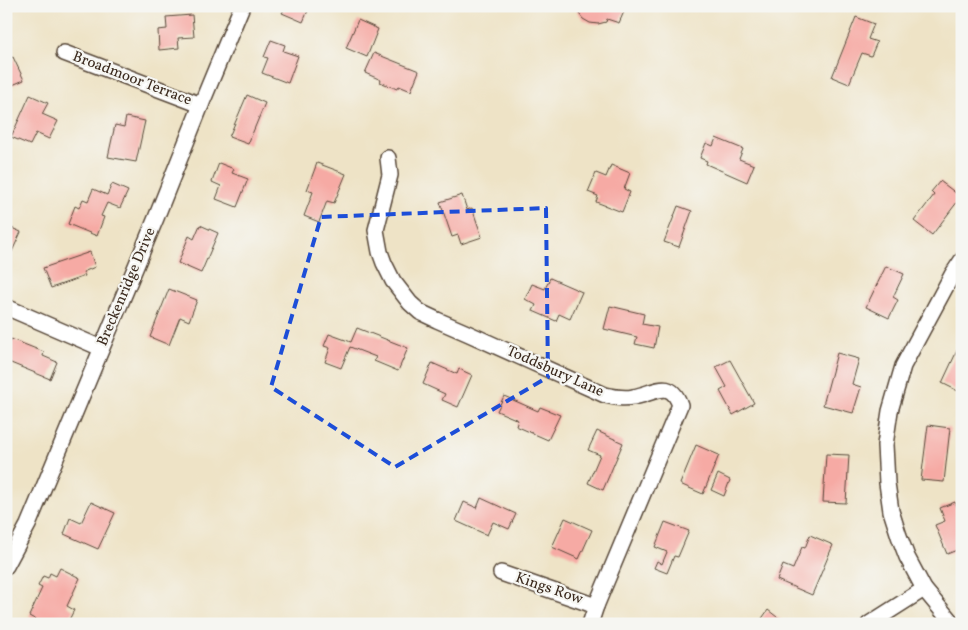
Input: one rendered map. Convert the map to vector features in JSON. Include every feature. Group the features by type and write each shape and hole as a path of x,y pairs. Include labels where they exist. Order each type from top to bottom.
{"street":[{"name":"Breckenridge Drive","path":"6,566 28,525 242,6"},
{"name":"Broadmoor Terrace","path":"64,53 201,105"},
{"name":"Toddsbury Lane","path":"388,158 390,175 376,230 380,252 393,280 410,303 420,312 605,395 631,398 662,388 676,395 680,406 590,624"},
{"path":"953,624 924,589 907,557 894,520 886,483 885,445 890,411 903,366 962,260"},
{"path":"6,308 101,348"},
{"name":"Kings Row","path":"501,573 596,606"},
{"path":"868,624 924,589"}],"highlighted area":[{"path":"546,208 548,377 395,467 271,387 321,217"}],"building":[{"path":"286,6 310,6 303,22 282,13"},
{"path":"578,6 626,7 619,23 607,19 606,22 598,24 590,23 583,19 577,11"},
{"path":"192,15 194,37 178,38 179,48 159,50 158,30 167,29 166,17"},
{"path":"856,17 874,24 868,39 877,42 871,56 862,53 849,84 832,77"},
{"path":"358,20 378,29 367,57 346,48"},
{"path":"271,40 285,45 283,51 298,56 288,83 262,73 268,58 264,57"},
{"path":"374,53 419,71 411,91 399,86 397,89 365,73"},
{"path":"13,57 24,80 8,87 6,84 6,60"},
{"path":"30,95 48,103 42,114 58,121 49,139 36,133 30,145 11,137"},
{"path":"247,95 265,103 248,144 229,137"},
{"path":"126,117 145,121 136,162 108,157 115,125 124,127"},
{"path":"716,138 743,149 739,159 754,165 747,182 706,164 707,161 700,158 706,143 713,146"},
{"path":"219,163 234,169 232,173 248,179 237,207 216,199 221,186 212,182"},
{"path":"317,163 346,174 334,203 327,201 319,222 304,216 313,192 307,190"},
{"path":"611,165 630,173 624,189 630,192 622,212 596,202 598,196 588,192 596,173 606,177"},
{"path":"940,181 961,197 932,235 914,221 934,195 931,192"},
{"path":"112,184 128,191 120,208 107,203 101,216 104,217 97,236 68,224 75,206 79,208 83,199 88,201 93,189 107,195"},
{"path":"462,195 467,210 472,208 482,237 461,244 458,235 452,237 440,202"},
{"path":"678,206 692,211 679,247 664,242"},
{"path":"200,225 218,233 201,273 178,263 189,236 194,239"},
{"path":"7,226 21,232 9,258 6,257"},
{"path":"90,252 95,267 83,272 85,276 51,288 43,268"},
{"path":"886,266 904,274 893,297 898,300 889,318 866,307"},
{"path":"550,278 582,292 570,319 559,314 556,321 533,311 536,305 525,299 532,284 545,289"},
{"path":"169,289 197,300 189,321 180,317 169,345 150,337"},
{"path":"610,306 644,314 642,324 658,327 654,348 635,344 637,337 604,329"},
{"path":"357,328 408,348 398,371 374,361 376,357 350,347 341,368 325,362 330,348 324,346 329,334 351,342"},
{"path":"11,339 44,352 43,356 57,362 50,379 6,361 6,351"},
{"path":"962,340 962,389 960,392 942,383"},
{"path":"837,353 859,359 852,384 861,387 853,413 823,405"},
{"path":"730,360 754,403 733,415 720,391 727,387 716,367"},
{"path":"432,363 457,374 459,369 472,375 458,407 442,400 445,394 423,384"},
{"path":"504,396 538,411 540,407 560,415 548,440 516,426 518,420 497,411"},
{"path":"928,425 950,428 944,482 921,480"},
{"path":"597,431 623,443 603,490 588,483 600,455 588,450"},
{"path":"696,445 719,455 703,494 680,484"},
{"path":"826,454 849,455 846,503 823,502"},
{"path":"718,474 730,480 724,496 711,490"},
{"path":"481,498 516,514 509,529 493,522 487,535 456,521 464,502 477,508"},
{"path":"91,502 115,513 98,549 64,534 70,518 81,523"},
{"path":"955,502 959,510 962,508 962,548 947,554 935,525 945,521 940,508"},
{"path":"565,518 592,530 579,559 552,547"},
{"path":"665,522 689,531 678,557 674,556 667,573 654,568 657,561 662,564 667,552 655,547"},
{"path":"810,535 833,545 812,595 777,580 783,565 793,569 802,547 805,548"},
{"path":"60,568 80,578 67,606 74,610 67,624 44,624 29,616 42,588 38,586 43,576 48,578 50,573 56,576"},
{"path":"768,610 786,624 758,624"}]}
